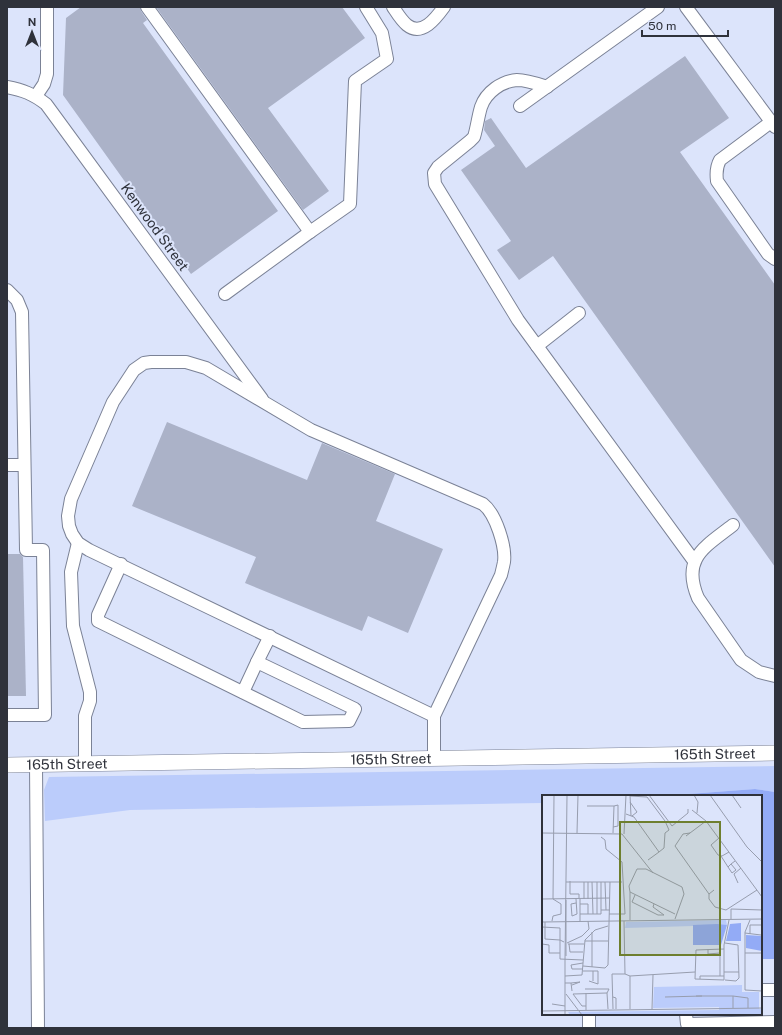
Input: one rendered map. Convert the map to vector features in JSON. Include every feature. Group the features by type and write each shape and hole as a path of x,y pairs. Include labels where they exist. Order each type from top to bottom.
{"main road":[{"name":"165th Street","path":"7,765 775,753"}],"street":[{"path":"36,96 44,84 47,74 48,7"},
{"path":"147,7 310,232"},
{"path":"225,294 350,204 355,81 387,59 382,33 366,7"},
{"path":"393,7 405,24 418,28 430,23 444,7"},
{"path":"520,106 658,7"},
{"path":"686,7 773,125 720,160 716,167 716,175 717,181 768,254 775,259"},
{"path":"547,87 528,81 517,80 505,83 495,89 484,101 474,137 438,167 434,173 435,184 518,320 694,561"},
{"name":"Kenwood Street","path":"7,87 20,89 36,96 46,104 265,403"},
{"path":"7,290 17,300 22,312 26,550 43,550 45,715 7,715"},
{"path":"537,346 579,313"},
{"path":"434,716 121,564 89,550 78,543 69,526 68,516 71,499 113,402 134,370 144,363 151,362 186,362 206,368 311,430 483,504 488,508 492,514 503,548 504,562 501,575 434,716 434,758"},
{"path":"7,465 24,465"},
{"path":"733,525 704,549 694,561 692,579 694,590 741,660 759,672 775,676"},
{"path":"78,543 71,572 73,626 90,692 90,701 85,716 85,763"},
{"path":"121,564 98,615 98,621 303,722 349,721 355,709 257,662"},
{"path":"243,692 270,636"},
{"path":"36,764 38,1028"},
{"path":"762,990 775,990"},
{"path":"589,1015 589,1028"},
{"path":"686,1015 686,1024 775,1022"}],"shaded area":[{"path":"775,766 775,792 755,789 675,795 542,795 542,803 130,810 45,821 44,790 49,777"},
{"path":"755,789 775,792 775,959 762,959 762,795 675,795"}],"building":[{"path":"81,7 140,7 147,20 143,23 278,211 191,274 63,95 66,18"},
{"path":"156,7 342,7 365,38 268,108 329,191 303,210"},
{"path":"685,56 729,118 680,152 775,285 775,567 553,256 519,280 497,250 511,241 461,170 495,146 484,130 485,121 491,118 526,168"},
{"path":"167,422 307,480 322,443 395,474 376,521 443,549 408,633 368,616 362,631 245,583 256,557 132,506"},
{"path":"7,554 20,554 23,557 26,696 7,696"}]}
